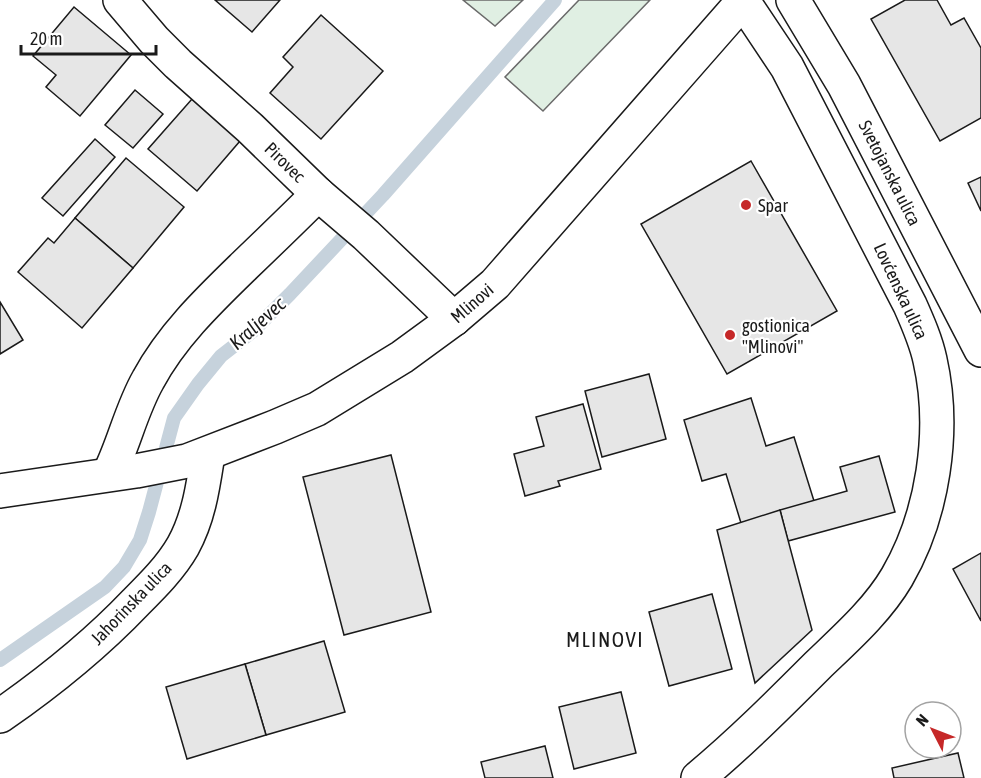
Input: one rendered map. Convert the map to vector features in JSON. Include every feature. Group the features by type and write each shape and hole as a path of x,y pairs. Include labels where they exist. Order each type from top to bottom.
{"street":[{"name":"Pirovec","path":"120,0 178,64 366,235 454,319"},
{"name":"Mlinovi","path":"0,491 122,472 198,457 317,409 402,357 454,319 495,284 743,0"},
{"name":"Lovćenska ulica","path":"698,778 844,639 875,607 896,579 909,553 921,519 931,483 936,438 936,399 930,361 924,337 910,305 787,67 743,0"},
{"name":"Svetojanska ulica","path":"793,0 844,85 981,350"},
{"path":"122,472 121,450 133,411 147,381 166,351 214,295 326,200"},
{"name":"Jahorinska ulica","path":"0,716 75,660 161,577 183,546 200,507 198,457"}],"green space":[{"path":"463,0 523,0 495,26"},
{"path":"579,0 650,0 543,111 505,77"}],"building":[{"path":"215,0 280,0 252,32"},
{"path":"905,0 937,0 951,25 964,18 981,48 981,118 940,141 871,19"},
{"path":"74,7 131,55 80,116 46,87 56,75 33,56"},
{"path":"321,15 383,71 321,139 270,93 293,67 283,57"},
{"path":"135,90 163,114 133,148 105,125"},
{"path":"192,99 240,141 197,191 148,149"},
{"path":"95,139 115,157 63,216 42,198"},
{"path":"126,158 184,207 133,268 75,218"},
{"path":"751,161 837,311 727,374 641,224"},
{"path":"981,177 981,211 968,183"},
{"path":"75,218 133,268 82,328 18,272 48,238 54,243"},
{"path":"0,302 23,340 0,354"},
{"path":"649,374 666,439 602,457 585,391"},
{"path":"751,398 766,446 794,437 814,501 741,523 726,474 702,481 684,420"},
{"path":"583,404 601,469 558,481 560,486 525,496 514,454 544,446 536,417"},
{"path":"391,455 431,612 344,635 303,477"},
{"path":"879,456 895,512 788,541 780,510 847,491 840,467"},
{"path":"780,510 812,630 755,683 717,530"},
{"path":"981,553 981,621 953,569"},
{"path":"712,594 732,669 669,686 649,612"},
{"path":"324,641 345,712 266,735 245,664"},
{"path":"245,664 266,735 187,759 166,687"},
{"path":"621,692 636,753 574,769 559,707"},
{"path":"545,746 553,778 485,778 481,762"},
{"path":"927,760 960,760 964,778 894,778 892,768"}],"waterway":[{"name":"Kraljevec","path":"0,660 105,587 124,567 140,540 174,418 198,384 221,356 253,331 383,195 555,0"}],"place":[{"name":"Spar","path":"746,205"},
{"name":"gostionica \"Mlinovi\"","path":"730,335"}],"district":[{"name":"MLINOVI","path":"605,639"}]}
